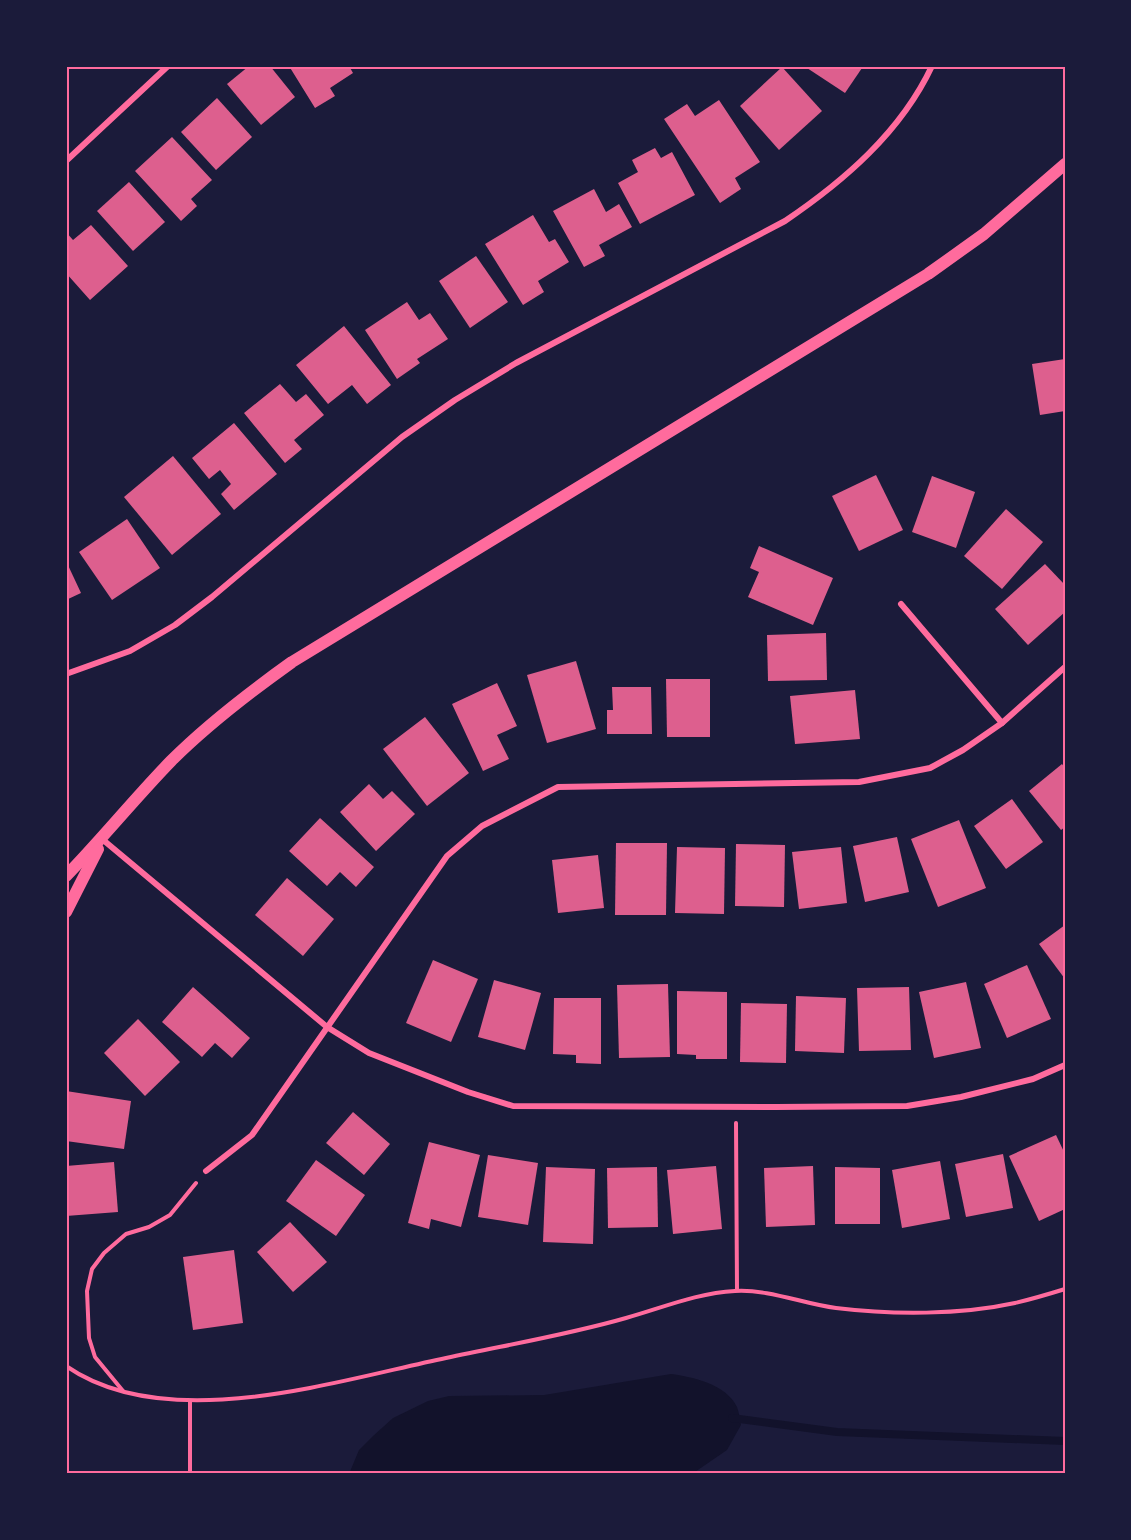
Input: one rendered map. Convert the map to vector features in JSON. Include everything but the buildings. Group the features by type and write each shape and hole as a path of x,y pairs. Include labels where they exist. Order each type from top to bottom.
{"main road":[{"path":"66,876 102,839 137,797 204,730 292,662 928,274 984,234 1065,164"},
{"path":"66,912 102,839"}],"street":[{"path":"66,161 168,66"},
{"path":"66,674 130,651 175,626 402,437 455,400 516,363 785,221 825,194 858,165 893,127 924,83 932,66"},
{"path":"901,604 1002,723"},
{"path":"206,1171 252,1135 447,856 482,826 558,787 859,782 930,768 963,750 1002,723 1065,667"},
{"path":"102,839 327,1027 369,1053 468,1092 513,1106 907,1106 1033,1079 1065,1065"}],"path":[{"path":"736,1107 737,1290"},
{"path":"124,1392 95,1357 89,1338 87,1290 93,1269 104,1253 126,1234 149,1227 170,1215 206,1171"},
{"path":"66,1366 79,1375 124,1392 190,1401 256,1396 312,1387 568,1333 678,1302 737,1290 779,1295 836,1308 931,1313 1014,1303 1065,1289"},
{"path":"190,1401 190,1474"}],"shaded area":[{"path":"671,1374 689,1377 717,1387 732,1399 739,1414 741,1425 727,1450 692,1474 349,1474 359,1450 373,1436 393,1418 428,1401 449,1396 544,1395"}],"waterway":[{"path":"732,1418 837,1432 1065,1441"}]}
